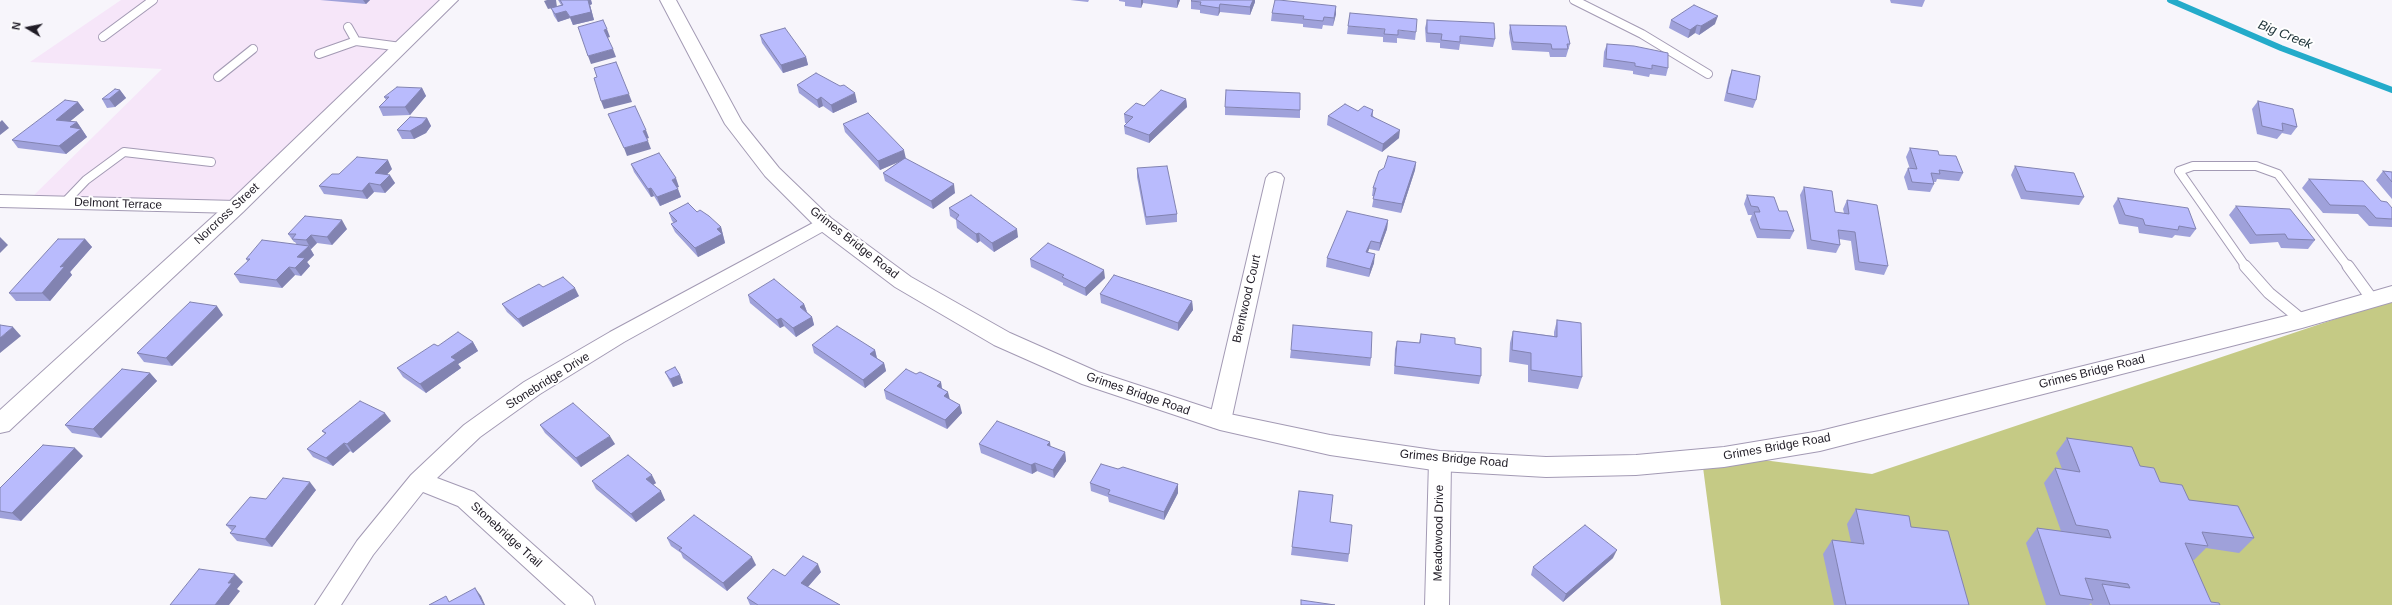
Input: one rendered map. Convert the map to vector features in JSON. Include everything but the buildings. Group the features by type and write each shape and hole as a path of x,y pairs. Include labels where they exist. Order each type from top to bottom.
{"street":[{"name":"Norcross Street","path":"0,424 236,207 450,0"},
{"name":"Grimes Bridge Road","path":"668,0 714,89 734,124 772,172 824,222 903,282 1002,339 1090,378 1220,421 1330,445 1440,460 1546,467 1636,465 1724,457 1820,441 2302,320 2382,296"},
{"name":"Brentwood Court","path":"1220,421 1274,178"},
{"name":"Delmont Terrace","path":"0,201 236,207"},
{"name":"Stonebridge Drive","path":"327,605 365,548 419,481 472,431 532,388 617,338 824,222"},
{"name":"Meadowood Drive","path":"1437,605 1440,460"},
{"name":"Stonebridge Trail","path":"419,481 466,499 583,605"}],"lane":[{"path":"104,37 153,0"},
{"path":"1574,0 1642,34 1708,74"},
{"path":"348,27 356,41"},
{"path":"319,54 356,41 401,46"},
{"path":"218,77 253,49"},
{"path":"65,202 86,180 124,152 211,162"},
{"path":"2302,320 2269,293 2247,269 2179,171 2193,166 2256,166 2278,174 2382,296"}],"shaded area":[{"path":"121,0 447,0 235,207 33,196 162,69 30,62"}],"green space":[{"path":"2392,300 2392,605 1721,605 1701,452 1872,474"}],"waterway":[{"name":"Big Creek","path":"2170,0 2281,48 2392,90"}]}
